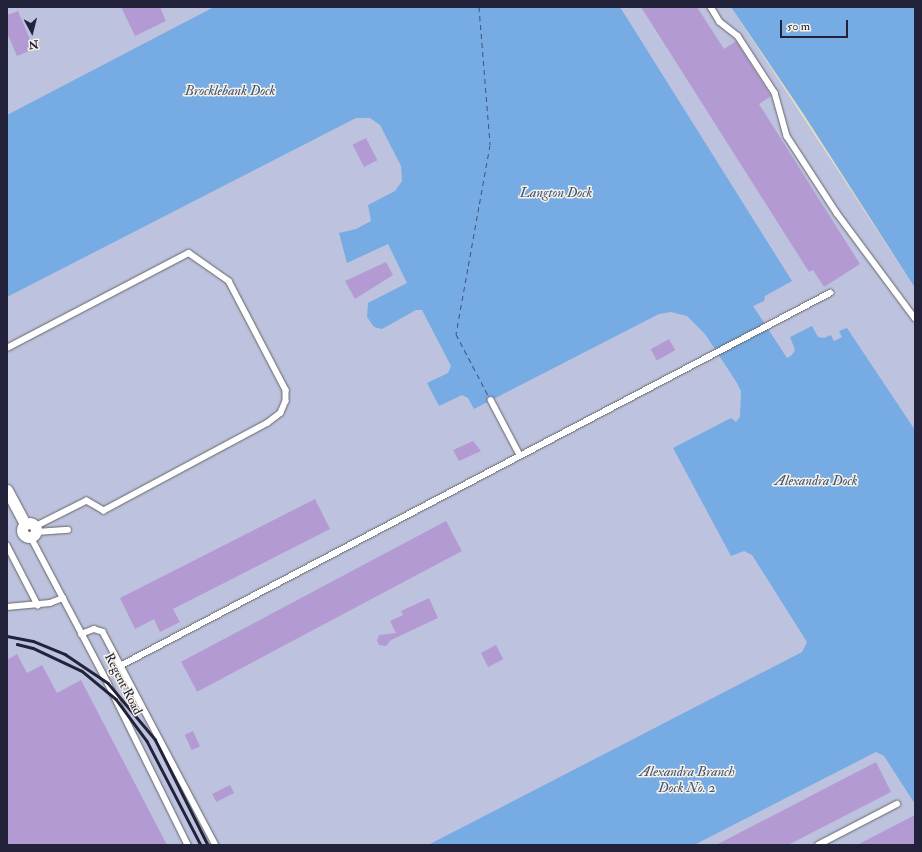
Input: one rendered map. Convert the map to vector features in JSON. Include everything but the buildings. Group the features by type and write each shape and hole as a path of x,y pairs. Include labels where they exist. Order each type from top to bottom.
{"street":[{"name":"Regent Road","path":"7,490 32,530"}],"lane":[{"path":"711,7 720,22 738,36 775,92 787,136 829,200 915,318"},
{"path":"7,348 189,253 229,281 286,390 286,401 281,413 268,423 104,511 87,501 32,530"},
{"path":"122,664 830,294"},
{"path":"491,400 520,455"},
{"path":"32,530 68,530"},
{"name":"Regent Road","path":"32,530 63,598 188,845"},
{"path":"7,545 38,605"},
{"path":"7,607 38,605 63,598"},
{"path":"81,634 94,628 103,632 122,664 216,845"},
{"path":"818,845 897,804"}],"shaded area":[{"path":"7,7 731,7 915,288 915,845 7,845"}],"water":[{"path":"214,7 620,7 792,281 765,296 764,301 753,306 787,358 792,355 795,350 790,337 812,326 818,337 824,338 831,335 834,341 842,337 839,331 847,328 915,430 915,804 884,756 876,752 694,845 428,845 802,652 807,642 752,555 744,551 731,556 673,448 731,418 736,422 740,417 741,391 737,383 705,334 687,316 671,312 659,314 474,409 468,398 462,395 439,406 427,383 448,373 451,366 422,310 416,310 382,329 374,327 367,317 368,303 407,283 388,244 347,263 339,233 356,229 371,221 368,205 395,191 402,181 401,166 380,125 370,118 356,118 7,297 7,115"},
{"path":"731,7 915,7 915,288 804,115"}],"ferry route":[{"path":"479,7 490,145 456,334 490,399"}],"railway":[{"path":"7,636 33,641 65,654 108,683 155,739 208,845"},
{"path":"17,644 33,648 82,671 116,699 147,741 201,845"}],"water label":[{"name":"Brocklebank Dock","path":"230,91"},
{"name":"Langton Dock","path":"556,193"},
{"name":"Alexandra Dock","path":"816,481"},
{"name":"Alexandra Branch Dock No. 2","path":"687,780"}]}
